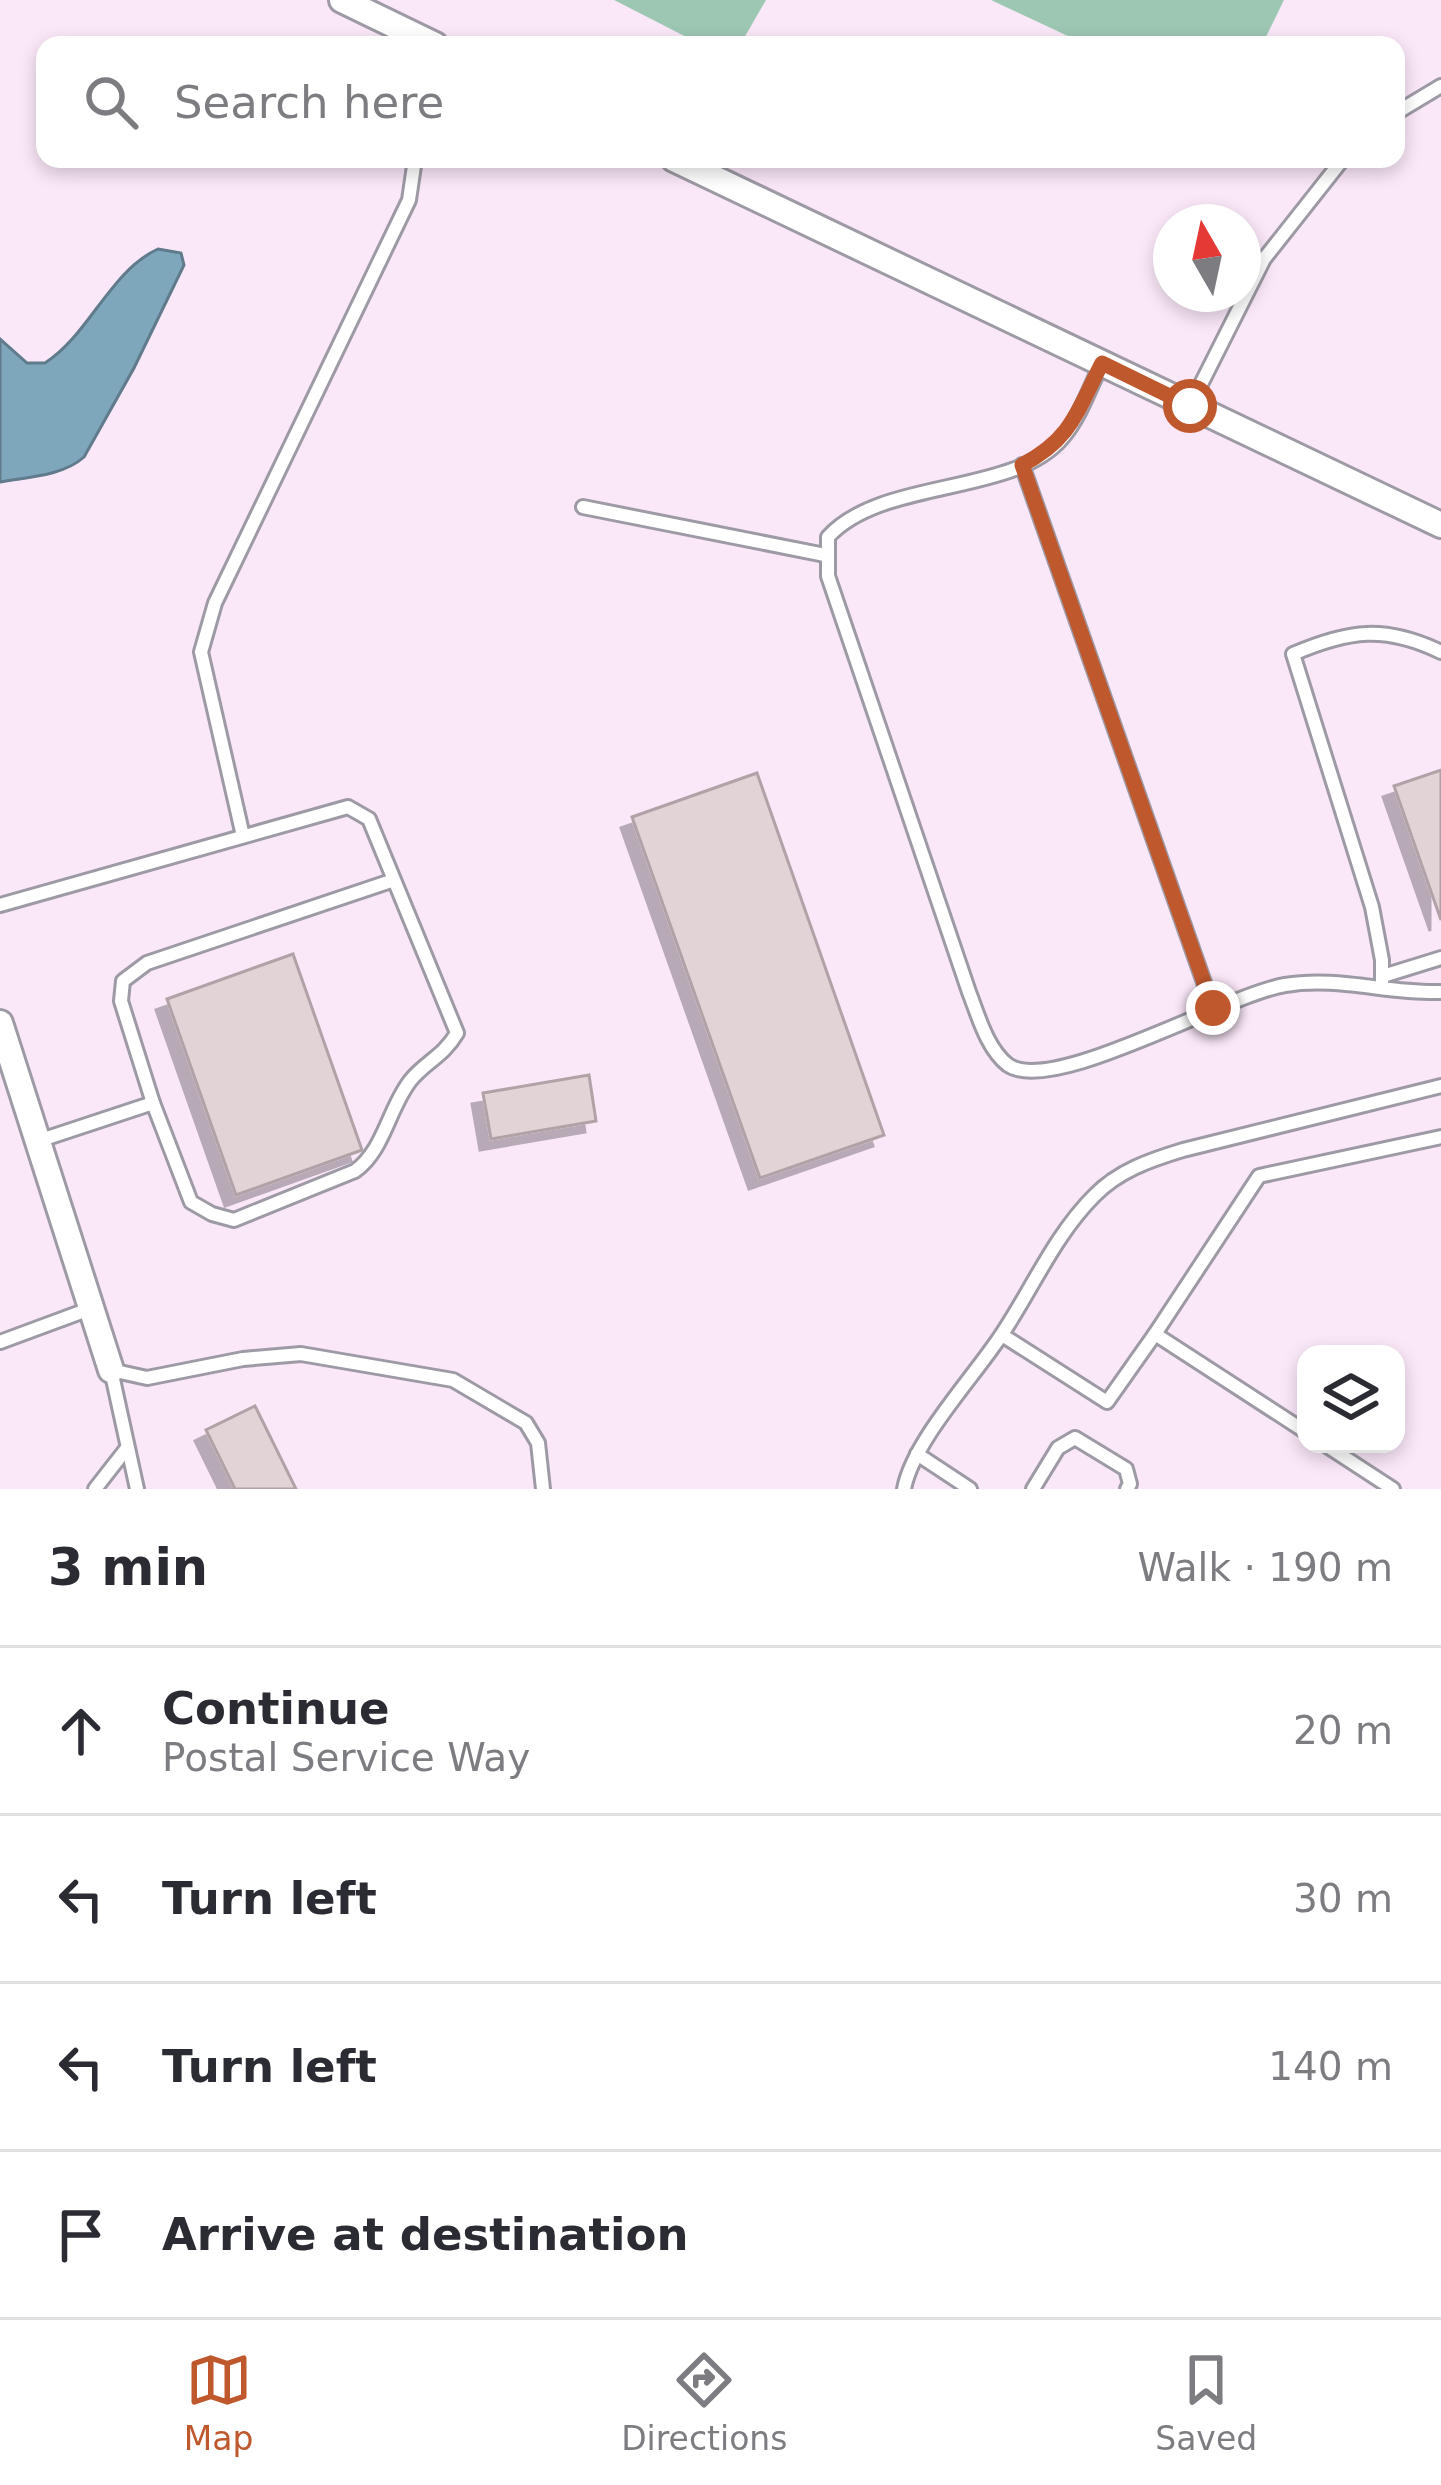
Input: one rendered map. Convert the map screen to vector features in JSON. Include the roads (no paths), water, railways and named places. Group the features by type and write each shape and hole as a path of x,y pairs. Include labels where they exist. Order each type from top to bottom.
{"street":[{"path":"342,0 416,36"},
{"path":"693,168 1441,525"},
{"path":"0,1023 111,1370"}],"lane":[{"path":"1405,108 1441,86"},
{"path":"243,836 202,652 214,603 409,200 414,168"},
{"path":"1190,406 1264,259 1336,168"},
{"path":"1102,363 1065,436 1048,452 1022,465 855,514 828,537 825,555 828,576 969,992 995,1052 1010,1067 1032,1072 1058,1070 1213,1008 1280,986 1323,980 1383,982 1441,992"},
{"path":"1022,465 1213,1008"},
{"path":"583,507 825,555"},
{"path":"1383,982 1372,907 1293,654 1341,635 1376,633 1417,641 1441,652"},
{"path":"0,905 348,807 369,819 457,1033 445,1054 414,1076 393,1108 371,1159 355,1171 234,1220 191,1202 121,1001 123,981 147,963 394,880"},
{"path":"1383,982 1441,958"},
{"path":"904,1489 917,1454 1002,1335 1074,1218 1110,1181 1183,1150 1441,1086"},
{"path":"38,1141 153,1103"},
{"path":"1002,1335 1107,1402 1259,1176 1441,1137"},
{"path":"0,1342 93,1307"},
{"path":"1155,1334 1297,1426"},
{"path":"136,1489 111,1370 146,1378 243,1359 301,1354 453,1380 526,1423 538,1443 543,1489"},
{"path":"1033,1489 1058,1448 1075,1438 1126,1469 1127,1489"},
{"path":"95,1489 128,1448"},
{"path":"1338,1453 1394,1489"},
{"path":"917,1454 970,1489"}],"water":[{"path":"158,249 181,253 184,265 84,457 55,472 0,482 0,339 27,363 45,363 61,351 126,272"}]}
